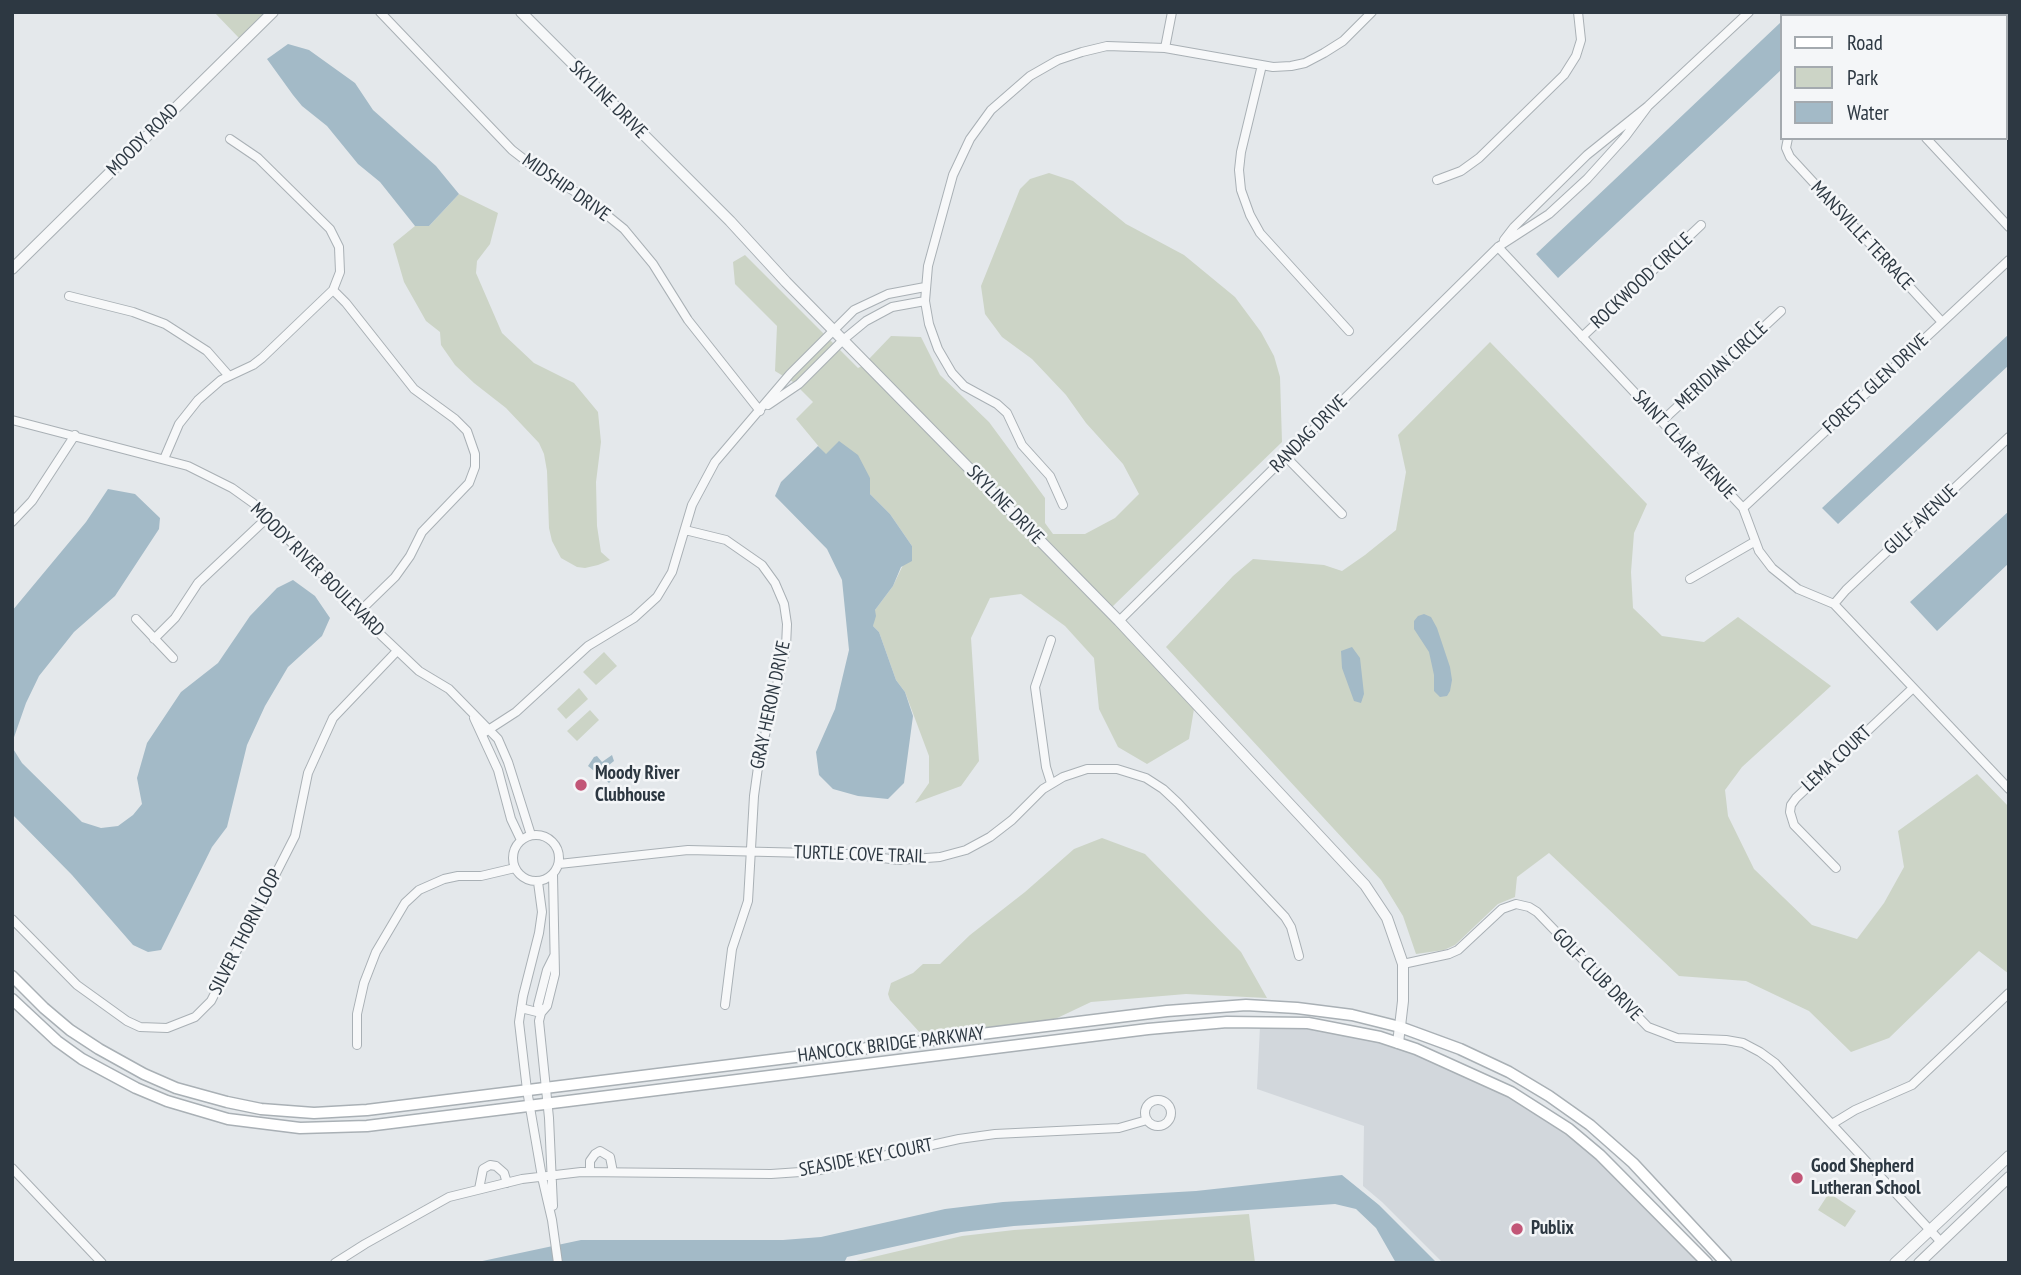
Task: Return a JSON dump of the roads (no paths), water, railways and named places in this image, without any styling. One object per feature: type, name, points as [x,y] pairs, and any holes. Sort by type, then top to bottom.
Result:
[{"type":"main road","name":"HANCOCK BRIDGE PARKWAY","points":[[12,976],[44,1008],[99,1049],[176,1088],[227,1102],[279,1111],[332,1113],[1153,1012],[1224,1006],[1309,1009],[1352,1015],[1400,1027],[1481,1058],[1549,1096],[1580,1118],[1633,1163],[1726,1263]]},
{"type":"main road","name":"HANCOCK BRIDGE PARKWAY","points":[[12,999],[57,1041],[108,1075],[167,1101],[228,1119],[266,1126],[333,1128],[548,1104],[1120,1032],[1227,1022],[1308,1023],[1346,1029],[1398,1043],[1491,1081],[1569,1129],[1620,1173],[1707,1263]]},
{"type":"street","name":"MOODY ROAD","points":[[12,269],[273,12]]},
{"type":"street","name":"MIDSHIP DRIVE","points":[[380,12],[512,150],[534,167],[587,199],[624,229],[653,264],[688,320],[760,411]]},
{"type":"street","name":"SKYLINE DRIVE","points":[[521,12],[730,221],[834,331],[1119,621],[1365,885],[1387,918],[1403,964],[1398,1043]]},
{"type":"street","points":[[1165,48],[1172,12]]},
{"type":"street","points":[[1063,505],[1050,476],[1022,444],[1007,412],[964,386],[947,365],[932,334],[925,301],[931,254],[958,163],[976,129],[999,102],[1030,76],[1058,60],[1082,52],[1107,46],[1165,48],[1262,65],[1291,66],[1305,63],[1343,41],[1372,12]]},
{"type":"street","points":[[1437,180],[1461,171],[1479,158],[1564,75],[1576,56],[1581,40],[1578,12]]},
{"type":"street","name":"RANDAG DRIVE","points":[[1119,621],[1498,247],[1514,227],[1587,155],[1648,106],[1749,12]]},
{"type":"street","points":[[1262,65],[1241,152],[1241,190],[1250,215],[1261,233],[1349,331]]},
{"type":"street","name":"RANDAG DRIVE","points":[[1498,247],[1549,214],[1587,179],[1625,137],[1648,106]]},
{"type":"street","points":[[164,459],[175,432],[191,408],[214,386],[258,361],[333,290],[338,279],[341,264],[339,247],[333,234],[266,164],[230,139]]},
{"type":"street","points":[[1928,140],[2009,227]]},
{"type":"street","name":"MANSVILLE TERRACE","points":[[1787,143],[1790,157],[1807,177],[1942,322]]},
{"type":"street","name":"ROCKWOOD CIRCLE","points":[[1582,337],[1701,225]]},
{"type":"street","name":"SAINT CLAIR AVENUE","points":[[1498,247],[1743,508],[1755,542],[1765,560],[1787,582],[1808,594],[1835,604],[2009,789]]},
{"type":"street","name":"FOREST GLEN DRIVE","points":[[1743,508],[2009,260]]},
{"type":"street","points":[[486,732],[516,712],[588,646],[647,608],[657,597],[672,572],[692,505],[715,462],[790,374],[855,310],[880,297],[925,287]]},
{"type":"street","points":[[333,290],[414,389],[467,430],[475,454],[475,467],[469,483],[422,532],[395,578],[359,612]]},
{"type":"street","points":[[69,296],[133,312],[165,324],[207,351],[229,376]]},
{"type":"street","points":[[880,297],[885,311]]},
{"type":"street","points":[[760,411],[799,384],[866,321],[892,307],[925,301]]},
{"type":"street","name":"MERIDIAN CIRCLE","points":[[1662,421],[1781,311]]},
{"type":"street","name":"MOODY RIVER BOULEVARD","points":[[12,418],[188,466],[232,488],[253,503],[397,651],[419,671],[449,689],[469,709],[486,732],[521,840]]},
{"type":"street","points":[[12,522],[32,501],[75,435]]},
{"type":"street","name":"GULF AVENUE","points":[[1835,604],[1846,590],[2009,437]]},
{"type":"street","points":[[1286,457],[1342,514]]},
{"type":"street","points":[[154,639],[175,618],[198,583],[267,517]]},
{"type":"street","name":"GRAY HERON DRIVE","points":[[685,530],[726,540],[762,565],[775,583],[787,624],[786,647],[759,760],[748,901],[732,949],[725,1005]]},
{"type":"street","points":[[1690,579],[1755,542]]},
{"type":"street","points":[[136,620],[173,659]]},
{"type":"street","points":[[1051,640],[1035,687],[1046,767],[1051,783]]},
{"type":"street","name":"SILVER THORN LOOP","points":[[12,919],[77,985],[127,1021],[140,1027],[167,1028],[195,1017],[211,1001],[295,836],[308,773],[333,718],[397,651]]},
{"type":"street","name":"LEMA COURT","points":[[1836,868],[1794,825],[1791,805],[1913,688]]},
{"type":"street","name":"MOODY RIVER BOULEVARD","points":[[486,732],[498,739],[531,835]]},
{"type":"street","name":"TURTLE COVE TRAIL","points":[[559,864],[688,850],[849,854],[899,860],[940,857],[973,846],[998,831],[1051,783],[1076,772],[1107,768],[1127,771],[1155,782],[1178,803],[1285,917],[1291,927],[1299,956]]},
{"type":"street","points":[[552,1220],[553,1175],[539,1021],[541,1013],[538,1005],[551,972],[555,953],[553,875],[559,864],[558,852],[551,840],[531,835],[521,840],[512,857],[514,868],[522,878],[538,882],[553,875]]},
{"type":"street","points":[[357,1045],[357,1014],[364,983],[376,952],[405,903],[428,885],[444,879],[481,876],[514,868]]},
{"type":"street","points":[[538,882],[542,912],[519,1022],[527,1090],[558,1263]]},
{"type":"street","name":"GOLF CLUB DRIVE","points":[[1403,964],[1458,950],[1503,909],[1516,905],[1529,907],[1537,912],[1648,1027],[1677,1038],[1726,1040],[1752,1047],[1775,1063],[1941,1242]]},
{"type":"street","points":[[530,967],[551,972]]},
{"type":"street","points":[[1832,1124],[1855,1110],[1912,1085],[2009,993]]},
{"type":"street","points":[[521,1008],[541,1013]]},
{"type":"street","name":"SEASIDE KEY COURT","points":[[335,1263],[449,1197],[507,1182],[590,1172],[771,1174],[815,1171],[959,1139],[995,1134],[1119,1128],[1147,1120]]},
{"type":"street","points":[[590,1172],[590,1161],[600,1151],[610,1157],[613,1172]]},
{"type":"street","points":[[1895,1263],[2009,1156]]},
{"type":"street","points":[[479,1189],[483,1169],[490,1165],[496,1166],[503,1173],[507,1182]]},
{"type":"street","points":[[12,1168],[102,1263]]},
{"type":"street","points":[[1919,1263],[2009,1177]]},
{"type":"water","points":[[1780,23],[1780,71],[1558,278],[1536,254]]},
{"type":"water","points":[[288,44],[309,50],[355,83],[373,110],[436,166],[459,194],[429,226],[415,226],[380,182],[358,164],[327,126],[293,95],[267,59]]},
{"type":"water","points":[[2009,334],[2009,365],[1838,524],[1822,508]]},
{"type":"water","points":[[839,441],[858,455],[870,478],[870,494],[890,514],[912,546],[912,561],[901,567],[893,586],[875,610],[873,626],[879,632],[896,680],[905,692],[913,716],[904,783],[888,799],[858,796],[833,789],[819,775],[816,752],[835,709],[849,650],[842,580],[827,549],[775,496],[781,482],[818,446],[826,454]]},
{"type":"water","points":[[108,489],[135,494],[160,518],[159,529],[115,596],[74,632],[39,676],[12,743],[12,611],[86,522]]},
{"type":"water","points":[[2009,511],[2009,563],[1937,631],[1910,602]]},
{"type":"water","points":[[293,580],[315,596],[330,618],[322,636],[288,667],[265,706],[247,745],[227,827],[212,847],[161,950],[148,952],[133,945],[72,875],[12,814],[12,747],[22,763],[82,822],[101,828],[118,826],[142,804],[137,778],[147,743],[181,692],[218,663],[250,616],[277,588]]},
{"type":"water","points":[[1424,614],[1431,617],[1437,628],[1450,667],[1452,680],[1447,696],[1440,697],[1434,691],[1429,652],[1414,629],[1414,621]]},
{"type":"water","points":[[1352,647],[1360,658],[1364,694],[1361,703],[1354,701],[1342,668],[1341,651]]},
{"type":"water","points":[[612,755],[614,761],[609,765],[609,769],[616,770],[618,774],[609,783],[588,766],[594,757],[597,756],[602,762]]},
{"type":"water","points":[[1342,1175],[1379,1205],[1437,1263],[1396,1263],[1376,1228],[1356,1209],[1335,1204],[961,1232],[847,1257],[844,1263],[473,1263],[581,1240],[783,1240],[821,1237],[945,1209],[1003,1202],[1196,1191]]},
{"type":"place","name":"Moody River Clubhouse","points":[[581,785]]},
{"type":"place","name":"Good Shepherd Lutheran School","points":[[1797,1178]]},
{"type":"place","name":"Publix","points":[[1517,1229]]}]
